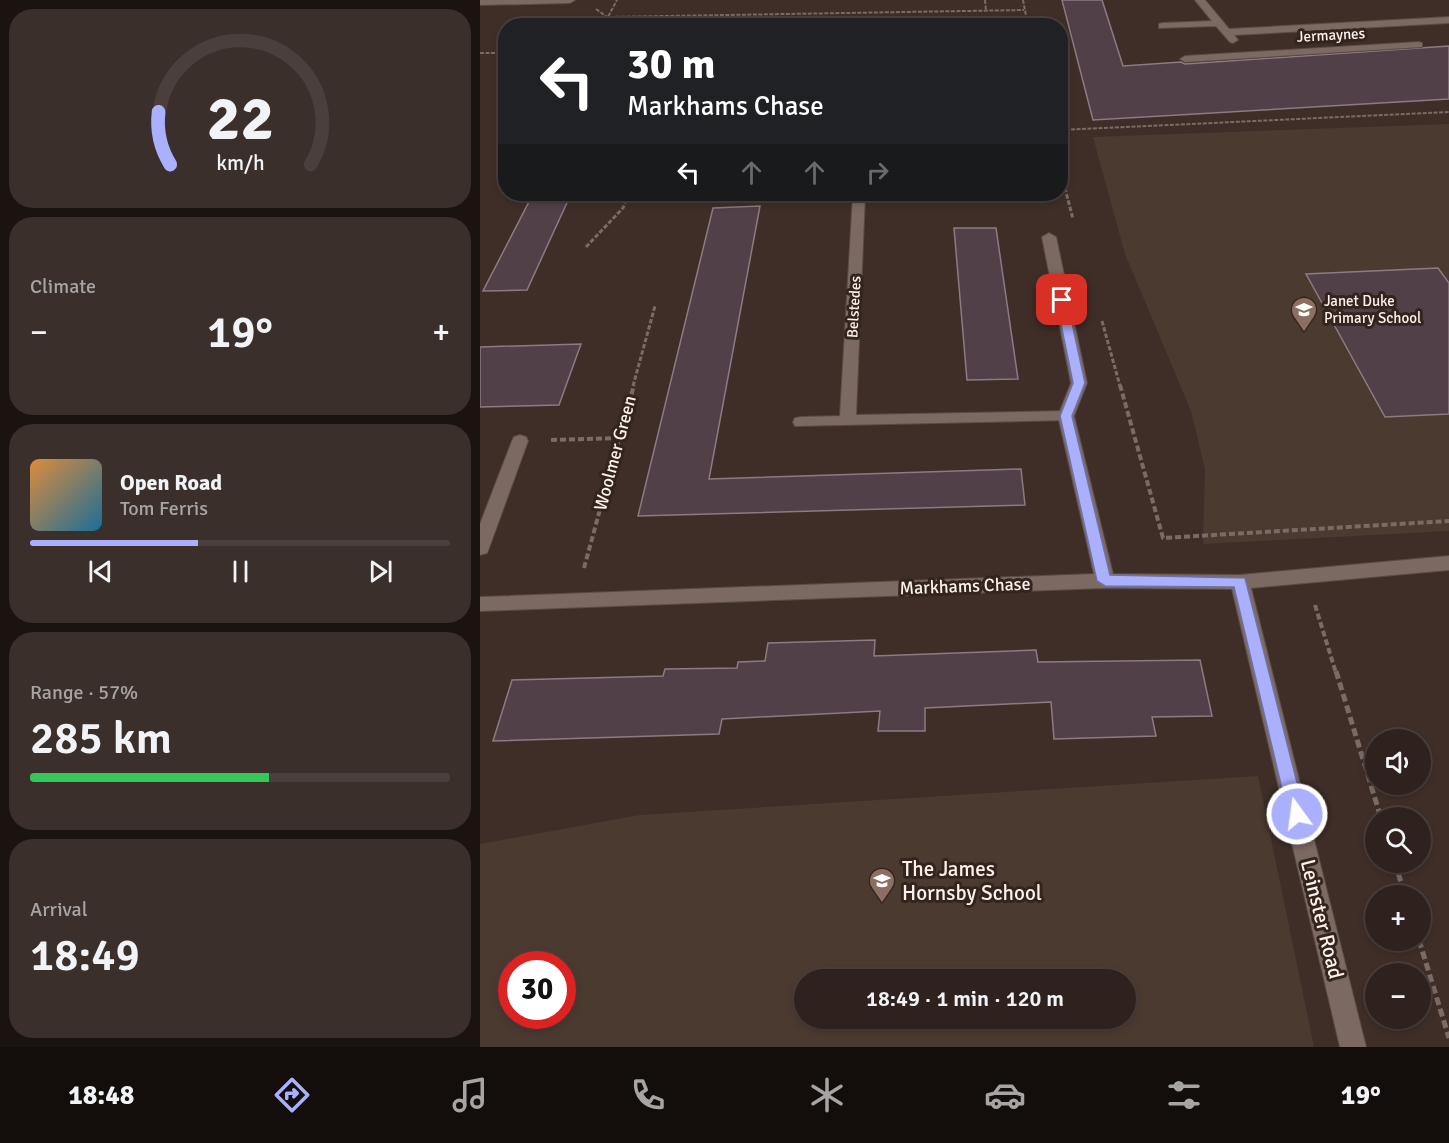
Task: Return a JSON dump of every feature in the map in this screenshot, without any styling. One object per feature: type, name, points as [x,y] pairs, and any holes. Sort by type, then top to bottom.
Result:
[{"type":"street","points":[[480,2],[570,0]]},
{"type":"street","points":[[1200,0],[1244,55]]},
{"type":"street","name":"Jermaynes","points":[[1227,32],[1449,20]]},
{"type":"street","points":[[1162,26],[1220,23]]},
{"type":"street","name":"Jermaynes","points":[[1185,59],[1419,45]]},
{"type":"street","name":"Belstedes","points":[[848,420],[859,201]]},
{"type":"street","points":[[1049,237],[1079,383],[1066,416],[1105,581]]},
{"type":"street","points":[[801,422],[1066,416]]},
{"type":"street","points":[[480,548],[520,441]]},
{"type":"street","name":"Markhams Chase","points":[[480,604],[1105,581],[1240,582],[1449,563]]},
{"type":"street","name":"Leinster Road","points":[[1240,582],[1353,1047]]},
{"type":"path","points":[[616,0],[607,17],[1024,10]]},
{"type":"path","points":[[985,0],[986,11]]},
{"type":"path","points":[[1023,0],[1026,18]]},
{"type":"path","points":[[480,53],[498,53]]},
{"type":"path","points":[[1068,130],[1449,112]]},
{"type":"path","points":[[1049,237],[1074,224],[1068,200]]},
{"type":"path","points":[[586,247],[623,208],[626,201]]},
{"type":"path","points":[[1072,215],[1076,227]]},
{"type":"path","name":"Woolmer Green","points":[[575,601],[655,306]]},
{"type":"path","points":[[1101,319],[1162,538],[1449,521]]},
{"type":"path","points":[[520,441],[619,438]]},
{"type":"path","points":[[1314,600],[1378,807]]},
{"type":"path","points":[[1422,951],[1449,1038]]},
{"type":"shaded area","name":"Janet Duke Primary School","points":[[1449,124],[1449,531],[1203,544],[1205,469],[1191,411],[1125,254],[1093,137]]},
{"type":"shaded area","name":"The James Hornsby School","points":[[1258,776],[1314,1047],[480,1047],[480,844],[640,815]]},
{"type":"building","points":[[1062,0],[1102,0],[1123,66],[1181,62],[1185,64],[1449,46],[1449,99],[1093,120]]},
{"type":"building","points":[[529,201],[568,201],[527,290],[483,291]]},
{"type":"building","points":[[760,206],[709,479],[1021,469],[1025,505],[638,516],[713,208]]},
{"type":"building","points":[[954,228],[996,228],[1018,379],[967,380]]},
{"type":"building","points":[[1438,268],[1449,283],[1449,414],[1385,417],[1306,274]]},
{"type":"building","points":[[581,344],[559,405],[480,407],[480,347]]},
{"type":"building","points":[[875,640],[874,656],[1036,650],[1038,662],[1200,660],[1212,716],[1152,717],[1156,736],[1054,739],[1051,702],[925,708],[925,731],[878,731],[880,711],[722,719],[719,734],[493,741],[512,680],[663,676],[665,669],[737,668],[738,662],[765,661],[768,643]]},
{"type":"place","name":"Janet Duke Primary School","points":[[1304,333]]},
{"type":"place","name":"The James Hornsby School","points":[[882,904]]},
{"type":"route","points":[[1062,300],[1079,383],[1066,416],[1105,581],[1240,582],[1297,814]]}]
